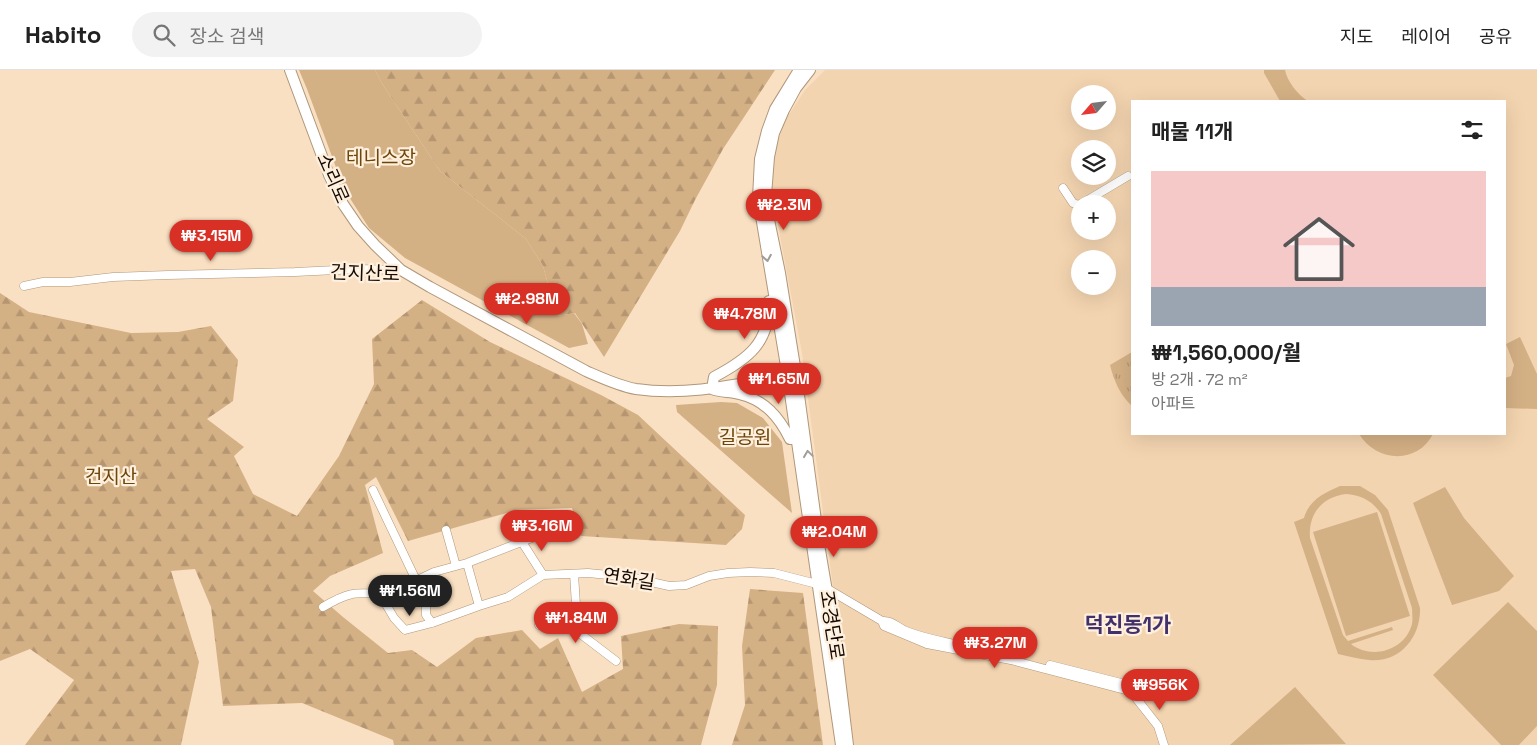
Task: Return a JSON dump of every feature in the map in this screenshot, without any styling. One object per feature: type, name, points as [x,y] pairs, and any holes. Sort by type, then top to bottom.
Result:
[{"type":"street","name":"소리로","points":[[290,70],[329,175],[343,204],[358,226],[402,270]]},
{"type":"street","name":"조경단로","points":[[810,70],[796,75],[775,109],[760,159],[757,183],[770,275],[792,374],[796,438],[821,586],[835,638],[848,745]]},
{"type":"street","points":[[796,75],[803,84],[818,70]]},
{"type":"street","name":"조경단로","points":[[796,75],[774,133],[769,157],[766,195],[768,215],[780,273],[841,745]]},
{"type":"street","points":[[1095,195],[1128,176]]},
{"type":"street","points":[[1063,188],[1071,201]]},
{"type":"street","name":"건지산로","points":[[24,286],[44,282],[70,282],[113,277],[357,269],[402,270],[552,353],[606,380],[635,388],[650,390],[712,389],[792,374]]},
{"type":"street","points":[[770,275],[769,316],[761,339],[754,350],[746,357],[714,377],[712,389],[722,393],[738,393],[753,398],[774,412],[782,422],[790,439],[796,438]]},
{"type":"street","points":[[373,490],[426,601],[426,616],[432,623]]},
{"type":"street","points":[[446,530],[456,566]]},
{"type":"street","points":[[324,607],[343,596],[358,592],[380,594],[434,572],[467,563],[547,532]]},
{"type":"street","points":[[522,542],[544,575]]},
{"type":"street","points":[[467,563],[479,606]]},
{"type":"street","name":"연화길","points":[[380,594],[394,618],[405,630],[432,623],[508,597],[544,575],[588,573],[629,577],[669,586],[686,585],[709,576],[728,573],[774,573],[821,586],[882,621],[887,620],[905,630],[931,639],[1125,684],[1158,726],[1164,745]]},
{"type":"street","points":[[574,574],[578,632],[616,661]]},
{"type":"street","points":[[539,624],[576,605]]},
{"type":"shaded area","points":[[825,70],[1537,70],[1537,745],[854,745],[802,353],[774,204],[772,174],[774,151],[786,119],[805,90]]},
{"type":"green space","name":"테니스장","points":[[299,70],[375,70],[440,171],[526,239],[543,266],[557,316],[574,313],[582,324],[588,344],[569,348],[405,258],[369,228],[344,189]]},
{"type":"green space","points":[[375,70],[775,70],[723,149],[680,231],[604,357],[575,313],[557,316],[543,266],[526,239],[440,171]]},
{"type":"green space","points":[[1264,70],[1285,70],[1288,79],[1300,95],[1307,100],[1279,100]]},
{"type":"green space","name":"건지산","points":[[0,293],[29,312],[131,333],[178,332],[211,326],[238,360],[233,401],[207,419],[244,447],[234,456],[253,494],[297,516],[339,456],[374,384],[372,339],[422,300],[490,342],[601,395],[638,415],[745,515],[742,529],[726,545],[581,536],[572,508],[517,510],[408,541],[376,477],[365,485],[383,553],[330,576],[313,591],[388,653],[412,650],[437,667],[476,638],[522,630],[540,649],[558,638],[582,692],[623,669],[621,636],[679,624],[718,626],[717,685],[701,745],[394,745],[393,740],[302,703],[223,706],[211,607],[195,569],[171,571],[199,662],[181,745],[25,745],[74,680],[30,649],[0,661]]},
{"type":"green space","points":[[1520,337],[1537,374],[1537,409],[1506,408],[1506,378],[1511,376],[1514,365],[1506,344]]},
{"type":"green space","points":[[1131,353],[1131,405],[1118,387],[1110,365]]},
{"type":"green space","name":"길공원","points":[[721,402],[737,403],[763,418],[782,442],[792,513],[677,412],[676,405]]},
{"type":"green space","points":[[1360,435],[1432,435],[1426,444],[1417,451],[1407,455],[1396,456],[1386,454],[1375,450]]},
{"type":"green space","points":[[1340,486],[1360,486],[1375,495],[1388,510],[1420,608],[1417,629],[1406,646],[1399,653],[1380,660],[1369,660],[1338,654],[1294,522],[1304,518],[1309,506],[1323,494]],"holes":[[[1351,495],[1362,497],[1370,502],[1381,514],[1412,608],[1412,624],[1402,641],[1386,650],[1377,652],[1359,649],[1351,644],[1393,630],[1392,627],[1348,641],[1343,635],[1310,538],[1311,521],[1318,508],[1337,496]]]},
{"type":"green space","points":[[1445,487],[1464,518],[1514,576],[1499,591],[1452,605],[1413,503]]},
{"type":"green space","points":[[1377,512],[1410,616],[1346,636],[1313,532]]},
{"type":"green space","points":[[750,589],[803,593],[823,745],[732,745],[745,705],[742,646]]},
{"type":"green space","points":[[1508,602],[1537,631],[1537,726],[1519,745],[1501,745],[1433,675]]},
{"type":"green space","points":[[1295,687],[1346,744],[1230,745]]},
{"type":"district","name":"덕진동1가","points":[[1128,624]]}]
